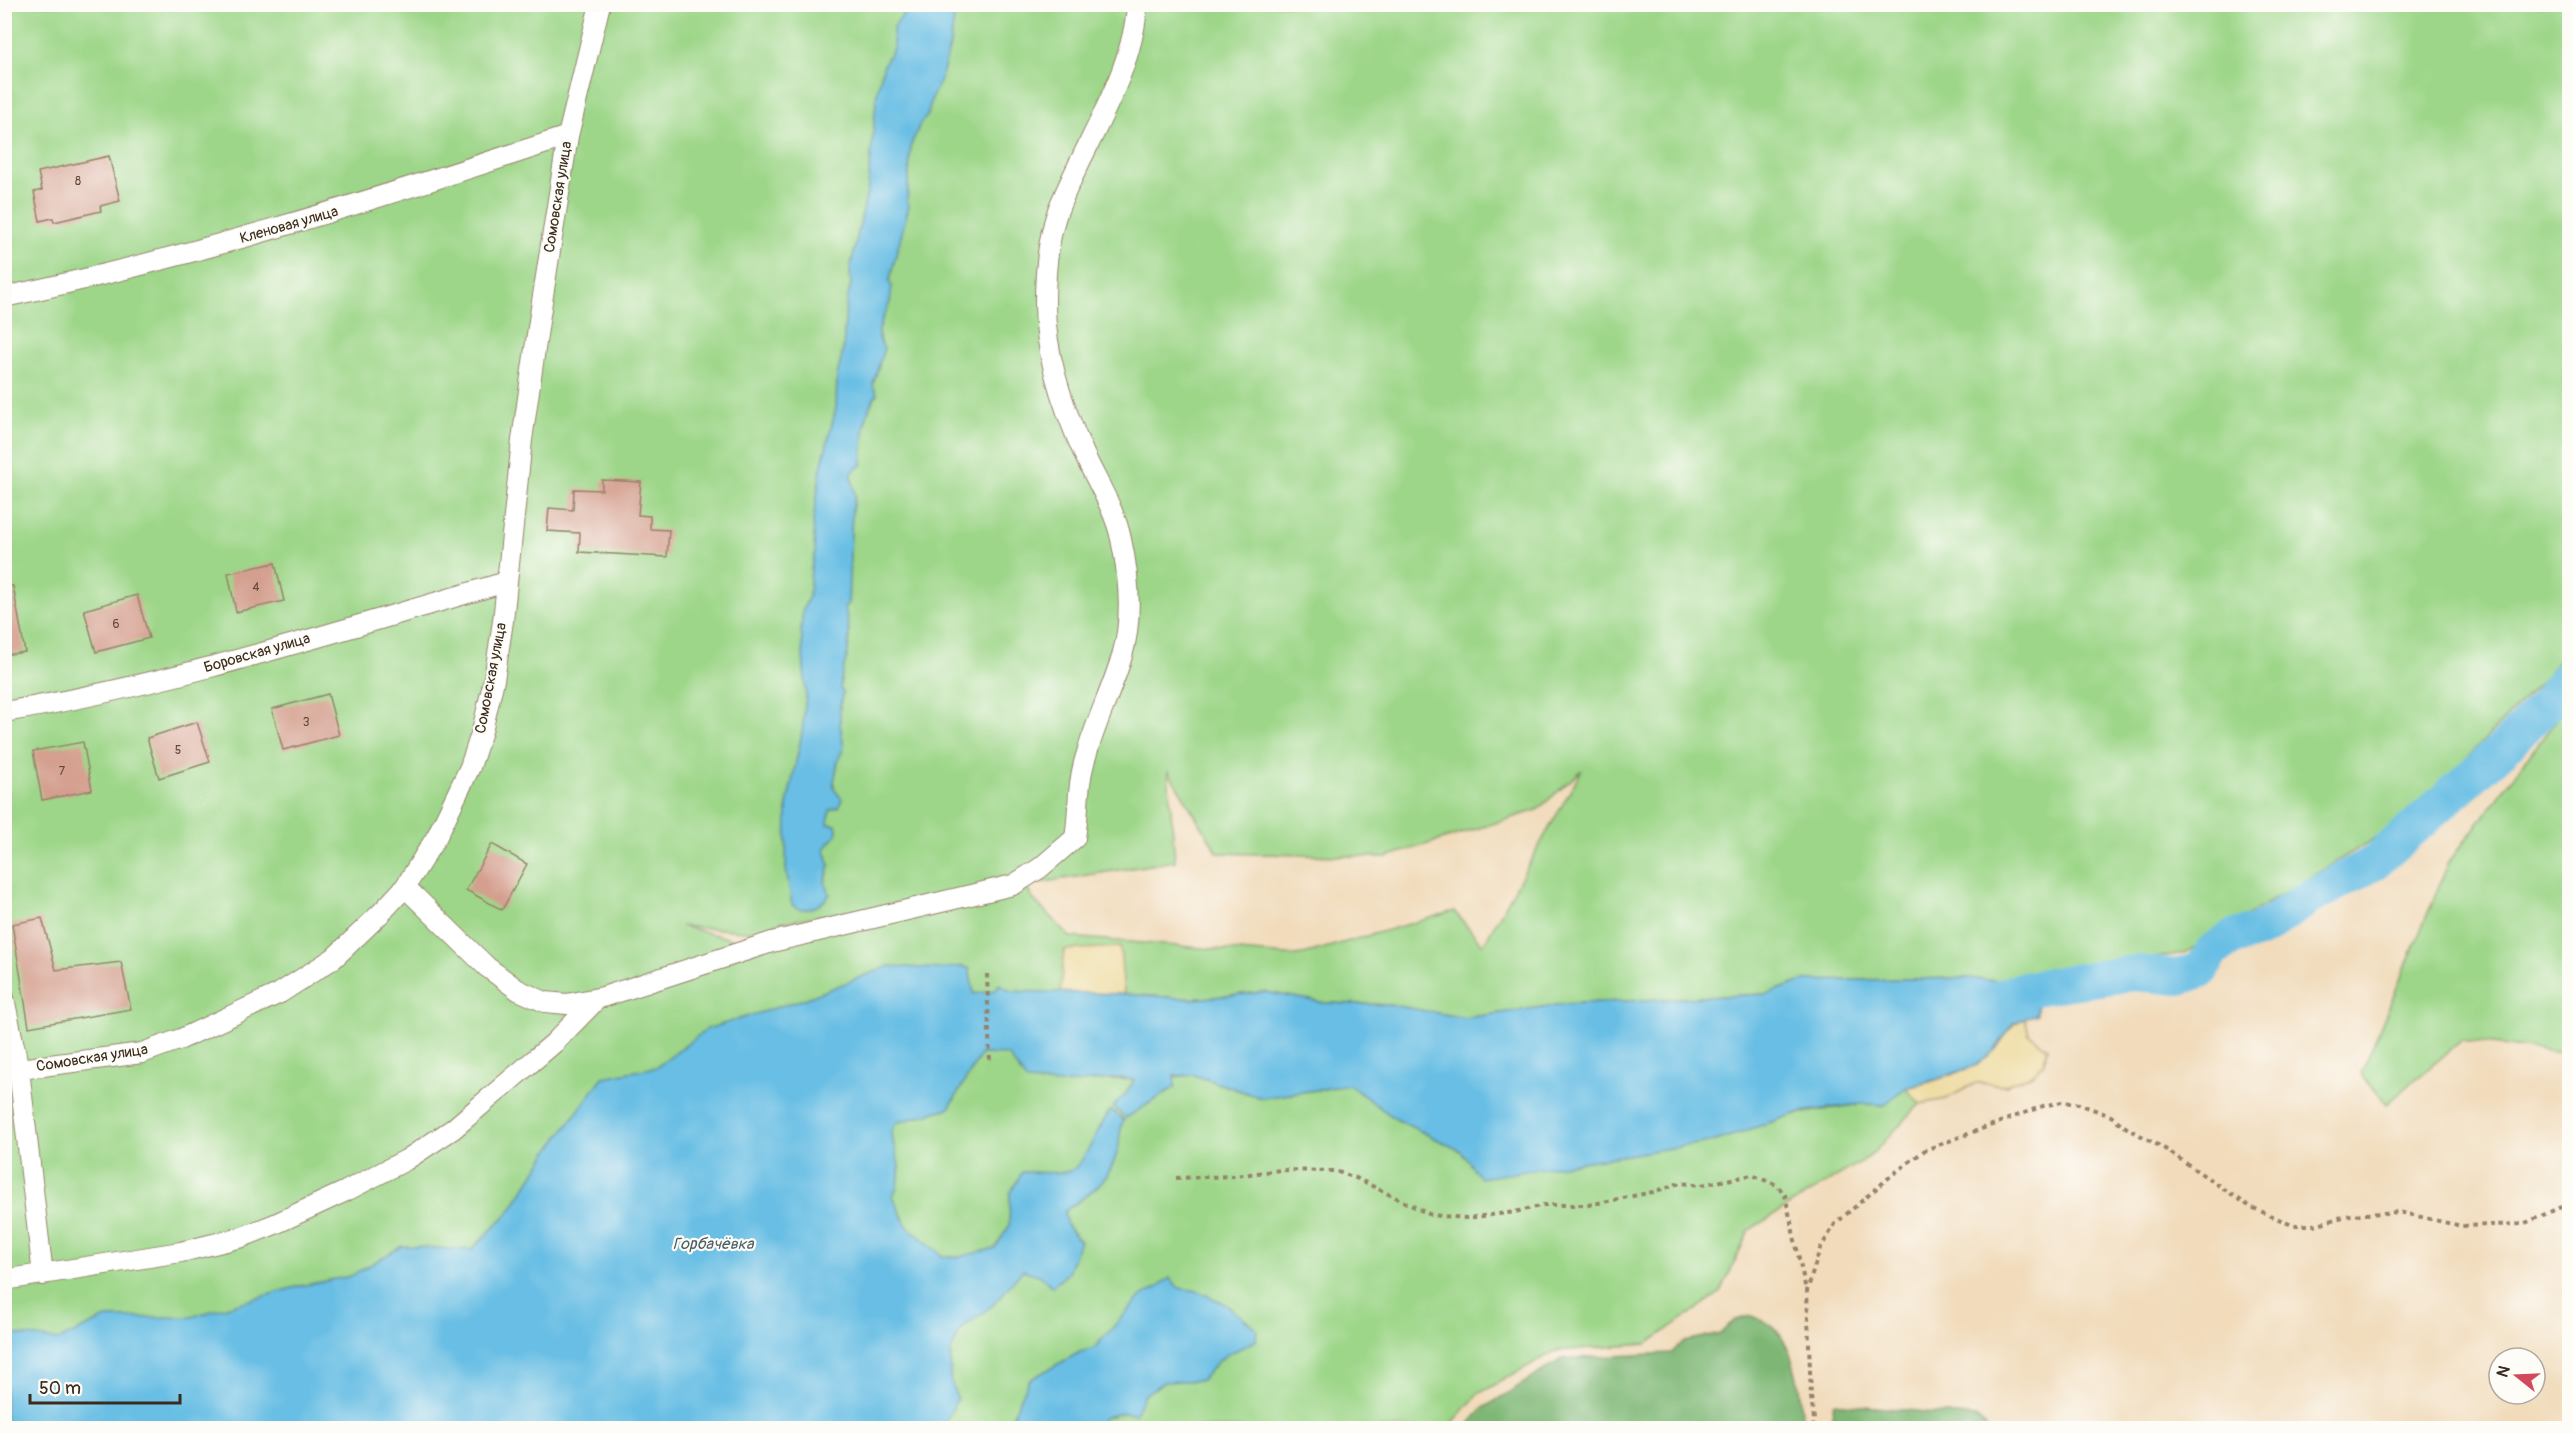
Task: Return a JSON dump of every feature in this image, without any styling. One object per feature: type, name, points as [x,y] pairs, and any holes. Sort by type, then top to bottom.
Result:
[{"type":"street","name":"Сомовская улица","points":[[12,1070],[142,1053],[181,1039],[280,993],[334,958],[374,920],[405,887],[437,836],[470,767],[494,680],[503,621],[531,375],[568,136],[600,4]]},
{"type":"street","points":[[405,887],[487,967],[518,990],[545,1002],[567,1004],[597,999],[772,942],[1012,885],[1046,863],[1075,838],[1083,766],[1123,654],[1128,625],[1128,582],[1121,536],[1112,511],[1085,455],[1064,403],[1058,381],[1048,335],[1045,306],[1047,272],[1057,213],[1131,46],[1137,4]]},
{"type":"street","name":"Кленовая улица","points":[[4,297],[210,248],[324,215],[568,136]]},
{"type":"street","name":"Боровская улица","points":[[4,712],[67,701],[209,667],[506,582]]},
{"type":"street","points":[[4,998],[12,1070],[43,1275]]},
{"type":"street","points":[[4,1280],[181,1252],[242,1236],[275,1224],[346,1191],[406,1160],[453,1129],[554,1043],[597,999]]},
{"type":"path","points":[[987,974],[990,1062]]},
{"type":"path","points":[[1807,1291],[1820,1249],[1835,1224],[1925,1150],[2032,1110],[2062,1102],[2093,1108],[2110,1116],[2165,1149],[2249,1206],[2292,1225],[2314,1225],[2366,1212],[2399,1212],[2460,1226],[2523,1224],[2570,1203]]},
{"type":"path","points":[[1176,1178],[1235,1176],[1280,1170],[1335,1171],[1356,1178],[1431,1215],[1467,1218],[1515,1212],[1545,1205],[1588,1205],[1680,1184],[1701,1185],[1752,1175],[1777,1185],[1785,1195],[1807,1291],[1813,1428]]},
{"type":"green space","points":[[5,5],[2569,5],[2569,643],[2547,676],[2407,819],[2185,953],[1999,981],[1967,978],[1803,981],[1766,994],[1564,1004],[1465,1018],[1392,1005],[1326,1003],[1265,992],[1193,999],[1124,994],[1120,948],[1091,983],[1109,1079],[1174,1081],[1173,1077],[1194,1075],[1262,1098],[1349,1085],[1396,1119],[1461,1151],[1791,1115],[1861,1104],[1885,1105],[1906,1088],[1920,1104],[1869,1157],[1749,1230],[1721,1292],[1647,1344],[1555,1351],[1478,1394],[1448,1428],[5,1428]],"holes":[[[1582,770],[1483,945],[1454,911],[1297,956],[1070,937],[1033,899],[1025,885],[1175,861],[1168,771],[1218,853],[1386,857],[1537,810]],[[847,912],[845,917],[780,928],[736,940],[681,926],[757,932],[781,922]]]},
{"type":"green space","points":[[2569,703],[2569,1054],[2462,1040],[2387,1104],[2361,1074],[2449,862]]},
{"type":"green space","points":[[1751,1316],[1772,1326],[1787,1346],[1799,1389],[1802,1428],[1465,1428],[1482,1409],[1562,1359],[1671,1353],[1685,1341],[1721,1333],[1734,1320]]},
{"type":"green space","points":[[1834,1403],[1976,1417],[1987,1428],[1830,1428]]},
{"type":"sand","points":[[1120,947],[1124,994],[1060,994],[1064,950]]},
{"type":"sand","points":[[2025,1019],[2029,1034],[2048,1048],[2043,1064],[2034,1074],[2006,1085],[1976,1083],[1946,1099],[1920,1104],[1906,1088],[1940,1079],[1975,1064],[1993,1052],[2010,1029]]},
{"type":"water","points":[[956,4],[956,6],[949,49],[940,82],[932,97],[928,115],[920,124],[911,145],[907,202],[909,206],[889,282],[892,286],[890,302],[879,330],[880,342],[884,348],[873,385],[877,394],[866,418],[862,465],[856,468],[851,475],[855,495],[852,510],[848,604],[844,607],[849,641],[840,689],[843,692],[840,724],[844,747],[838,761],[834,782],[834,789],[842,799],[839,807],[830,810],[828,824],[836,825],[837,829],[837,833],[825,850],[830,866],[825,882],[830,894],[813,908],[802,909],[792,905],[786,869],[787,805],[802,733],[806,694],[801,629],[803,609],[809,596],[811,568],[815,553],[813,521],[821,468],[836,408],[837,376],[843,351],[846,305],[851,284],[850,270],[868,187],[877,92],[884,64],[893,49],[893,28],[903,15],[906,5]]},
{"type":"water","name":"Горбачёвка","points":[[889,966],[940,969],[962,966],[969,968],[974,994],[996,990],[999,984],[1011,991],[1124,994],[1193,999],[1265,992],[1326,1003],[1392,1005],[1465,1018],[1564,1004],[1766,994],[1803,981],[1967,978],[1999,981],[2038,976],[2037,1014],[2013,1023],[1995,1050],[1977,1065],[1906,1088],[1885,1105],[1861,1104],[1801,1112],[1716,1141],[1480,1178],[1461,1151],[1396,1119],[1349,1085],[1262,1098],[1194,1075],[1174,1076],[1175,1087],[1126,1118],[1113,1107],[1127,1092],[1134,1080],[1121,1078],[1062,1084],[1027,1082],[1008,1055],[981,1054],[949,1108],[896,1123],[891,1133],[899,1172],[893,1196],[906,1225],[944,1257],[959,1257],[995,1248],[1009,1226],[1010,1194],[1022,1172],[1051,1173],[1075,1168],[1086,1154],[1111,1110],[1124,1120],[1117,1153],[1103,1181],[1064,1212],[1067,1226],[1080,1241],[1068,1273],[1052,1287],[1041,1276],[1023,1270],[993,1305],[961,1329],[951,1351],[950,1378],[957,1399],[943,1428],[5,1428],[5,1333],[59,1340],[106,1318],[191,1317],[299,1286],[351,1276],[402,1246],[471,1250],[510,1211],[547,1153],[603,1077],[657,1067],[707,1029],[807,998]]},
{"type":"water","points":[[1170,1278],[1179,1288],[1198,1291],[1225,1304],[1257,1329],[1256,1341],[1228,1354],[1217,1362],[1202,1380],[1164,1382],[1144,1395],[1135,1414],[1122,1413],[1103,1418],[1098,1428],[1007,1428],[1029,1380],[1080,1352],[1094,1348],[1142,1295],[1157,1288]]},
{"type":"building","points":[[109,156],[120,201],[100,206],[101,211],[54,222],[53,218],[40,221],[34,192],[42,190],[38,172]]},
{"type":"building","points":[[602,480],[641,482],[638,515],[650,516],[650,529],[669,530],[667,557],[579,552],[580,533],[547,531],[549,508],[573,510],[574,489],[602,490]]},
{"type":"building","points":[[275,563],[284,601],[236,612],[228,573]]},
{"type":"building","points":[[4,586],[13,586],[25,652],[4,655]]},
{"type":"building","points":[[137,595],[149,638],[96,652],[84,610]]},
{"type":"building","points":[[328,694],[339,735],[283,750],[272,709]]},
{"type":"building","points":[[197,722],[210,762],[159,778],[147,738]]},
{"type":"building","points":[[83,742],[92,790],[42,800],[33,751]]},
{"type":"building","points":[[492,844],[527,864],[502,910],[466,890]]},
{"type":"building","points":[[42,918],[56,970],[121,962],[131,1009],[29,1027],[12,924]]},
{"type":"waterway","points":[[1992,1000],[2022,990],[2077,981],[2135,973],[2179,977],[2201,970],[2213,951],[2232,938],[2263,929],[2307,899],[2374,863],[2505,747],[2545,706],[2570,674]]}]
